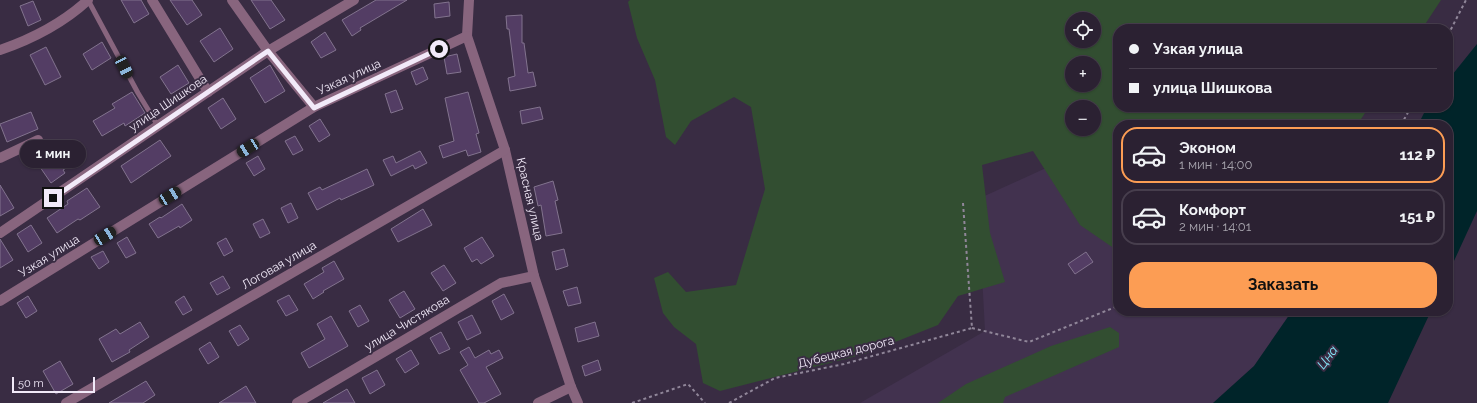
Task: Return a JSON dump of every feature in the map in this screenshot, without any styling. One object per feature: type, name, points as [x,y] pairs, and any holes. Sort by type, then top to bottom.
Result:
[{"type":"street","points":[[0,50],[27,40],[76,11],[88,0]]},
{"type":"street","points":[[152,0],[208,92]]},
{"type":"street","points":[[232,0],[268,51],[314,108]]},
{"type":"street","name":"улица Шишкова","points":[[0,233],[268,51],[354,0]]},
{"type":"street","name":"Красная улица","points":[[469,0],[467,36],[505,150],[534,276],[571,387],[578,403]]},
{"type":"street","name":"Узкая улица","points":[[0,301],[314,108],[467,36]]},
{"type":"street","points":[[0,158],[38,140]]},
{"type":"street","name":"Логовая улица","points":[[66,403],[505,150]]},
{"type":"street","name":"улица Чистякова","points":[[297,403],[500,283],[534,276]]},
{"type":"street","points":[[538,403],[571,387]]},
{"type":"lane","points":[[88,0],[138,94],[158,126]]},
{"type":"path","points":[[1453,25],[1466,0]]},
{"type":"path","points":[[963,203],[972,328]]},
{"type":"path","name":"Дубецкая дорога","points":[[729,403],[775,378],[844,364],[972,328],[1028,342],[1113,308]]},
{"type":"path","points":[[632,403],[688,384],[705,403]]},
{"type":"shaded area","points":[[1113,137],[1113,316],[1289,316],[1254,366],[1213,403],[860,403],[985,331],[978,199]]},
{"type":"green space","points":[[630,0],[1441,0],[1425,24],[1113,24],[1113,112],[1366,112],[1360,120],[1113,120],[1113,248],[1080,225],[1033,151],[982,165],[990,233],[1005,282],[958,296],[938,325],[865,354],[720,391],[703,383],[696,344],[674,327],[663,313],[654,278],[668,272],[686,292],[736,285],[765,189],[751,107],[734,97],[691,121],[675,145],[666,137],[655,80],[637,38],[628,2]]},
{"type":"green space","points":[[1110,327],[1119,333],[1119,347],[1005,397],[1003,403],[938,403],[966,384],[1051,346]]},
{"type":"water","points":[[1477,44],[1477,211],[1453,263],[1453,120],[1420,120],[1424,112],[1453,112],[1453,74]]},
{"type":"water","name":"Цна","points":[[1289,316],[1429,316],[1388,403],[1213,403],[1254,366]]},
{"type":"building","points":[[121,0],[141,0],[149,14],[134,23]]},
{"type":"building","points":[[170,0],[192,0],[202,15],[187,25]]},
{"type":"building","points":[[251,0],[271,0],[285,20],[270,29]]},
{"type":"building","points":[[376,0],[407,0],[360,28],[361,30],[352,36],[342,20]]},
{"type":"building","points":[[33,1],[41,20],[28,26],[20,6]]},
{"type":"building","points":[[449,2],[450,16],[435,18],[434,4]]},
{"type":"building","points":[[522,15],[522,43],[524,43],[528,73],[533,72],[536,86],[510,91],[508,78],[515,76],[506,16]]},
{"type":"building","points":[[220,28],[233,49],[214,62],[200,41]]},
{"type":"building","points":[[325,32],[336,50],[321,58],[311,42]]},
{"type":"building","points":[[102,42],[111,58],[92,70],[83,54]]},
{"type":"building","points":[[46,47],[61,77],[45,85],[30,55]]},
{"type":"building","points":[[457,54],[461,72],[447,74],[444,57]]},
{"type":"building","points":[[178,65],[189,83],[171,94],[160,77]]},
{"type":"building","points":[[270,65],[285,91],[265,103],[250,78]]},
{"type":"building","points":[[423,67],[428,79],[416,85],[411,72]]},
{"type":"building","points":[[396,90],[403,109],[391,113],[385,94]]},
{"type":"building","points":[[132,92],[145,113],[125,126],[124,123],[102,136],[93,121],[115,108],[112,104]]},
{"type":"building","points":[[468,92],[479,133],[476,134],[481,152],[468,156],[466,150],[443,158],[439,146],[454,141],[445,98]]},
{"type":"building","points":[[223,98],[236,119],[221,129],[208,108]]},
{"type":"building","points":[[540,107],[543,119],[522,124],[520,111]]},
{"type":"building","points":[[31,112],[38,129],[7,142],[0,124]]},
{"type":"building","points":[[320,119],[330,135],[319,142],[309,126]]},
{"type":"building","points":[[295,136],[303,150],[293,155],[285,141]]},
{"type":"building","points":[[160,140],[171,156],[131,183],[121,166]]},
{"type":"building","points":[[45,144],[55,159],[78,145],[85,156],[63,170],[65,173],[51,183],[31,154]]},
{"type":"building","points":[[420,151],[427,163],[415,169],[413,165],[391,176],[383,160],[393,156],[396,163]]},
{"type":"building","points":[[258,156],[265,169],[254,176],[246,163]]},
{"type":"building","points":[[367,169],[374,185],[341,200],[340,198],[317,210],[308,193],[320,187],[322,190]]},
{"type":"building","points":[[553,181],[558,200],[555,201],[562,233],[546,236],[541,205],[538,206],[534,187]]},
{"type":"building","points":[[0,185],[14,208],[0,216]]},
{"type":"building","points":[[87,188],[100,207],[57,233],[47,218],[68,204],[67,201]]},
{"type":"building","points":[[291,203],[298,218],[288,223],[281,208]]},
{"type":"building","points":[[182,204],[192,220],[180,228],[179,226],[158,238],[149,224]]},
{"type":"building","points":[[423,209],[432,225],[398,242],[391,229]]},
{"type":"building","points":[[263,219],[270,233],[260,238],[253,224]]},
{"type":"building","points":[[31,225],[42,243],[28,252],[17,234]]},
{"type":"building","points":[[127,237],[136,253],[126,258],[117,243]]},
{"type":"building","points":[[482,237],[494,256],[481,264],[477,259],[472,262],[464,248]]},
{"type":"building","points":[[226,238],[233,251],[224,256],[217,243]]},
{"type":"building","points":[[0,239],[13,260],[0,268]]},
{"type":"building","points":[[564,249],[568,266],[556,270],[552,252]]},
{"type":"building","points":[[103,251],[109,262],[99,269],[91,257]]},
{"type":"building","points":[[1086,252],[1093,262],[1075,274],[1068,264]]},
{"type":"building","points":[[334,261],[344,279],[323,291],[324,292],[313,299],[304,284],[324,272],[322,268]]},
{"type":"building","points":[[444,265],[456,283],[443,291],[431,273]]},
{"type":"building","points":[[223,276],[230,288],[217,295],[210,283]]},
{"type":"building","points":[[577,287],[581,303],[568,306],[563,291]]},
{"type":"building","points":[[404,291],[415,309],[400,318],[389,300]]},
{"type":"building","points":[[504,294],[514,313],[501,320],[492,301]]},
{"type":"building","points":[[289,295],[298,310],[286,316],[277,301]]},
{"type":"building","points":[[28,296],[37,311],[26,318],[17,303]]},
{"type":"building","points":[[184,296],[192,310],[183,315],[175,302]]},
{"type":"building","points":[[360,305],[369,321],[358,327],[349,311]]},
{"type":"building","points":[[472,315],[481,333],[467,340],[458,322]]},
{"type":"building","points":[[331,316],[348,346],[309,368],[301,353],[325,339],[317,324]]},
{"type":"building","points":[[140,322],[149,337],[129,350],[130,352],[112,362],[99,339],[116,329],[120,334]]},
{"type":"building","points":[[595,322],[599,336],[578,342],[575,328]]},
{"type":"building","points":[[240,325],[249,339],[238,346],[229,331]]},
{"type":"building","points":[[441,332],[450,349],[439,354],[430,338]]},
{"type":"building","points":[[210,342],[219,357],[208,364],[199,349]]},
{"type":"building","points":[[469,347],[475,358],[489,350],[491,354],[499,350],[503,358],[486,367],[501,394],[484,403],[479,403],[460,370],[468,365],[460,352]]},
{"type":"building","points":[[411,350],[419,364],[405,373],[396,359]]},
{"type":"building","points":[[598,360],[601,370],[585,376],[582,366]]},
{"type":"building","points":[[60,361],[73,384],[56,394],[43,371]]},
{"type":"building","points":[[377,370],[385,385],[370,394],[362,378]]},
{"type":"building","points":[[146,381],[155,395],[143,403],[109,403]]},
{"type":"building","points":[[246,386],[256,403],[219,403]]},
{"type":"building","points":[[347,389],[355,403],[323,403]]},
{"type":"route","points":[[53,198],[268,51],[314,108],[439,49]]}]
